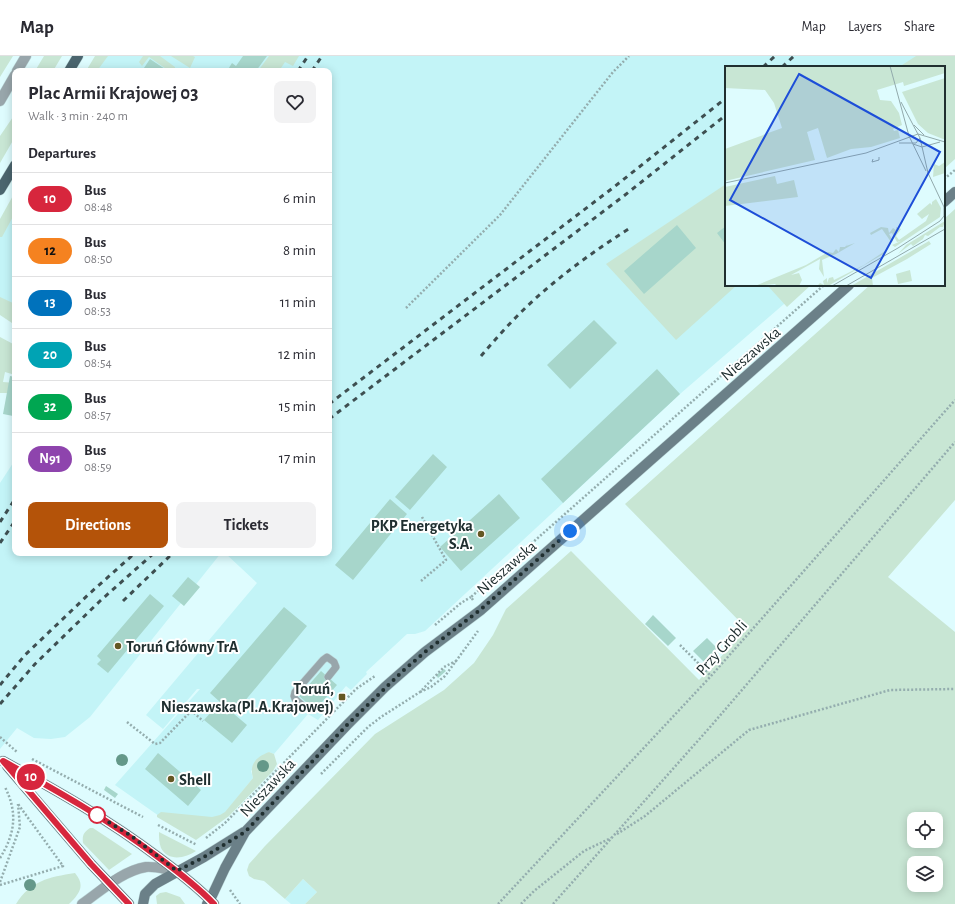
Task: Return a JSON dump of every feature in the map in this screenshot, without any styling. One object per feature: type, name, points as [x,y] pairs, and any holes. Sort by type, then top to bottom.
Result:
[{"type":"main road","points":[[71,68],[78,56]]},
{"type":"main road","points":[[0,190],[12,169]]},
{"type":"main road","points":[[945,201],[955,192]]},
{"type":"main road","name":"Nieszawska","points":[[210,903],[225,868],[245,832],[348,724],[404,670],[480,610],[848,286]]},
{"type":"main road","points":[[1,760],[42,782],[130,835],[177,871],[210,903]]},
{"type":"main road","points":[[1,760],[109,884],[129,904]]},
{"type":"main road","name":"Nieszawska","points":[[142,904],[145,894],[155,884],[245,832]]},
{"type":"street","points":[[20,68],[26,56]]},
{"type":"street","points":[[0,101],[12,80]]},
{"type":"street","points":[[82,904],[109,884],[128,873],[148,867],[177,871]]},
{"type":"lane","points":[[303,706],[295,699],[295,692],[327,657],[334,662],[336,667],[328,677]]},
{"type":"path","points":[[406,308],[500,215],[613,72],[628,56]]},
{"type":"path","points":[[945,178],[955,170]]},
{"type":"path","points":[[434,626],[461,603],[471,597],[823,286]]},
{"type":"path","name":"Przy Grobli","points":[[498,904],[711,676],[955,400]]},
{"type":"path","points":[[553,904],[711,726],[955,442]]},
{"type":"path","points":[[421,581],[446,560],[422,518]]},
{"type":"path","points":[[471,597],[476,604]]},
{"type":"path","points":[[318,778],[368,727],[381,717],[420,692],[432,687],[441,680],[482,627]]},
{"type":"path","points":[[680,645],[711,676]]},
{"type":"path","points":[[420,692],[444,667],[457,660]]},
{"type":"path","points":[[203,840],[225,823],[356,689],[380,672]]},
{"type":"path","points":[[521,904],[584,851],[614,836],[645,816],[749,730],[890,690],[955,689]]},
{"type":"path","points":[[128,722],[155,744],[160,743],[190,712],[193,712],[203,721]]},
{"type":"path","points":[[0,737],[17,752],[24,755]]},
{"type":"path","points":[[30,758],[143,817]]},
{"type":"path","points":[[0,858],[6,848],[14,828],[13,805],[4,785]]},
{"type":"path","points":[[18,804],[23,800]]},
{"type":"path","points":[[0,882],[20,827],[18,804]]},
{"type":"path","points":[[0,885],[63,866],[18,804]]},
{"type":"path","points":[[158,825],[197,844],[200,849]]},
{"type":"path","points":[[9,841],[14,843]]},
{"type":"path","points":[[231,891],[240,904]]},
{"type":"shaded area","points":[[101,56],[955,56],[945,66],[725,66],[725,286],[805,286],[680,394],[425,631],[415,634],[407,634],[366,672],[367,674],[351,690],[346,686],[318,720],[308,714],[274,754],[269,752],[251,771],[253,778],[221,818],[159,816],[115,785],[200,689],[197,689],[163,729],[146,715],[257,583],[228,556],[332,556],[332,68],[92,68]]},
{"type":"shaded area","points":[[12,202],[12,308],[0,302],[0,224]]},
{"type":"shaded area","points":[[12,465],[12,556],[219,556],[90,717],[65,737],[51,739],[34,738],[17,728],[0,749],[0,483]]},
{"type":"shaded area","points":[[303,879],[317,892],[305,904],[291,904],[285,899]]},
{"type":"green space","points":[[0,56],[13,56],[0,77]]},
{"type":"green space","points":[[44,56],[62,56],[55,68],[37,68]]},
{"type":"green space","points":[[95,56],[108,56],[99,68],[88,68]]},
{"type":"green space","points":[[143,56],[160,56],[175,68],[165,68],[149,57],[142,66],[139,62]]},
{"type":"green space","points":[[171,56],[193,56],[195,57],[190,68]]},
{"type":"green space","points":[[269,56],[299,56],[293,66],[285,62],[281,68],[260,68]]},
{"type":"green space","points":[[916,56],[955,56],[955,159],[945,168],[945,66],[901,66]]},
{"type":"green space","points":[[12,118],[12,142],[0,163],[0,136]]},
{"type":"green space","points":[[725,185],[725,286],[736,286],[676,340],[606,264]]},
{"type":"green space","points":[[12,197],[12,219],[2,237],[0,237],[0,219]]},
{"type":"green space","points":[[955,209],[955,500],[888,577],[955,632],[955,904],[305,904],[317,892],[303,879],[285,899],[264,881],[254,879],[249,876],[247,870],[249,864],[375,734],[444,690],[474,663],[493,635],[506,609],[571,551],[699,680],[747,629],[625,504],[869,286],[945,286],[945,218]]},
{"type":"green space","points":[[768,286],[810,286],[787,307]]},
{"type":"green space","points":[[0,297],[12,303],[12,323],[0,315]]},
{"type":"green space","points":[[0,337],[12,343],[12,374],[5,372],[3,382],[12,383],[12,393],[0,393]]},
{"type":"green space","points":[[269,752],[274,754],[277,764],[273,771],[229,816],[196,840],[157,817],[157,815],[161,812],[212,817],[220,815],[225,812],[253,778],[252,769],[257,759]]},
{"type":"green space","points":[[90,828],[93,828],[132,854],[109,870],[83,843],[84,834]]},
{"type":"green space","points":[[159,832],[196,851],[182,857],[173,857],[168,855],[161,848],[159,842]]},
{"type":"green space","points":[[75,873],[81,886],[76,897],[69,904],[16,904],[27,890],[41,881],[57,876]]},
{"type":"green space","points":[[166,892],[180,897],[185,904],[157,904],[156,896],[160,893]]},
{"type":"building","points":[[243,56],[267,56],[258,68],[229,68],[232,63],[236,66]]},
{"type":"building","points":[[150,59],[164,68],[144,68]]},
{"type":"building","points":[[677,225],[696,248],[644,294],[624,271]]},
{"type":"building","points":[[725,227],[725,244],[717,233]]},
{"type":"building","points":[[594,320],[617,343],[570,389],[547,365]]},
{"type":"building","points":[[657,369],[680,394],[563,503],[541,479]]},
{"type":"building","points":[[10,376],[12,376],[12,416],[3,414]]},
{"type":"building","points":[[433,454],[447,467],[410,510],[395,497]]},
{"type":"building","points":[[499,494],[520,518],[461,571],[440,547]]},
{"type":"building","points":[[390,499],[407,514],[353,580],[335,565]]},
{"type":"building","points":[[188,577],[200,587],[184,606],[172,596]]},
{"type":"building","points":[[150,594],[164,606],[108,673],[97,664],[101,660],[97,656]]},
{"type":"building","points":[[284,607],[307,626],[234,714],[247,725],[232,743],[204,720],[220,702],[210,693]]},
{"type":"building","points":[[653,615],[676,638],[668,646],[645,624]]},
{"type":"building","points":[[707,638],[718,649],[704,662],[693,651]]},
{"type":"building","points":[[444,669],[446,671],[438,678],[436,675]]},
{"type":"building","points":[[321,671],[337,685],[315,710],[299,696]]},
{"type":"building","points":[[158,753],[201,790],[188,806],[145,769]]},
{"type":"building","points":[[106,786],[118,794],[115,798],[104,790]]},
{"type":"railway","points":[[300,68],[308,56]]},
{"type":"railway","points":[[314,68],[322,56]]},
{"type":"railway","points":[[764,66],[775,56]]},
{"type":"railway","points":[[783,66],[794,56]]},
{"type":"railway","points":[[332,402],[614,187],[725,99]]},
{"type":"railway","points":[[332,417],[625,195],[725,116]]},
{"type":"railway","points":[[481,356],[514,319],[547,288],[605,244],[630,228]]},
{"type":"railway","points":[[0,522],[12,504]]},
{"type":"railway","points":[[0,543],[12,525]]},
{"type":"railway","points":[[0,685],[25,655],[132,556]]},
{"type":"railway","points":[[0,704],[35,664],[100,601],[151,556]]},
{"type":"railway","points":[[123,601],[170,556]]},
{"type":"bus line","name":"10","points":[[129,904],[91,864],[3,761],[42,782],[130,835],[177,871],[214,904]]},
{"type":"place","name":"PKP Energetyka S.A.","points":[[481,534]]},
{"type":"place","name":"Toruń Główny TrA","points":[[118,646]]},
{"type":"place","name":"Toruń, Nieszawska(Pl.A.Krajowej)","points":[[342,697]]},
{"type":"place","name":"Shell","points":[[171,779]]},
{"type":"route","points":[[97,815],[130,835],[177,871],[204,857],[245,832],[385,687],[425,652],[480,610],[570,531]]}]
